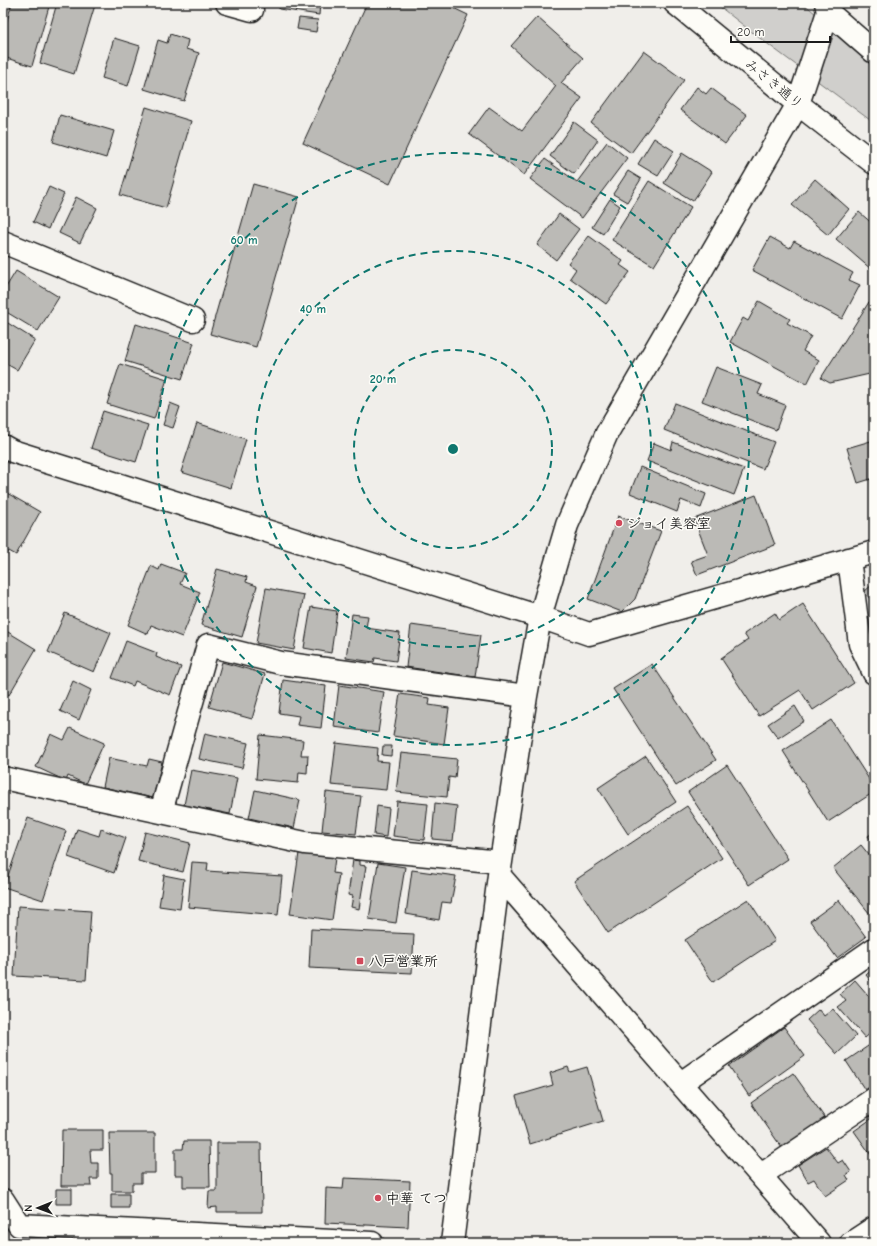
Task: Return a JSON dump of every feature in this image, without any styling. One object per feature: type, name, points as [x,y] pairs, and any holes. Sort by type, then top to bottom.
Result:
[{"type":"street","points":[[227,3],[252,10]]},
{"type":"street","name":"みさき通り","points":[[675,3],[798,104],[874,163]]},
{"type":"street","points":[[452,1243],[500,868],[526,696],[540,617],[567,525],[607,432],[798,104],[827,7],[874,52]]},
{"type":"street","points":[[3,242],[193,320]]},
{"type":"street","points":[[3,446],[12,451],[540,617],[589,634],[874,552]]},
{"type":"street","points":[[849,559],[860,644],[874,673]]},
{"type":"street","points":[[161,812],[208,645],[280,663],[526,696]]},
{"type":"street","points":[[3,778],[304,843],[500,868],[681,1083],[819,1243]]},
{"type":"street","points":[[681,1083],[874,949]]},
{"type":"street","points":[[761,1175],[874,1099]]},
{"type":"street","points":[[3,1200],[24,1234],[372,1243]]},
{"type":"street","points":[[851,1243],[874,1228]]},
{"type":"shaded area","points":[[715,3],[803,3],[874,63],[874,123],[757,36]]},
{"type":"building","points":[[12,3],[50,3],[32,66],[3,57],[3,34]]},
{"type":"building","points":[[57,3],[87,3],[95,5],[74,74],[40,63]]},
{"type":"building","points":[[280,3],[320,3],[319,15],[279,9]]},
{"type":"building","points":[[367,3],[443,3],[468,15],[390,184],[303,143]]},
{"type":"building","points":[[537,17],[583,58],[561,83],[582,98],[524,175],[469,134],[489,107],[522,131],[556,86],[511,46]]},
{"type":"building","points":[[299,18],[318,20],[316,32],[297,29]]},
{"type":"building","points":[[170,34],[188,40],[186,49],[199,53],[184,101],[144,89],[158,40],[167,43]]},
{"type":"building","points":[[114,38],[140,46],[128,86],[102,78]]},
{"type":"building","points":[[644,51],[684,80],[631,153],[591,123]]},
{"type":"building","points":[[697,87],[706,94],[711,88],[747,115],[725,144],[680,110]]},
{"type":"building","points":[[146,107],[191,121],[166,208],[120,195]]},
{"type":"building","points":[[60,115],[114,131],[106,158],[53,142]]},
{"type":"building","points":[[574,122],[598,140],[574,174],[550,156]]},
{"type":"building","points":[[654,138],[674,151],[658,176],[638,164]]},
{"type":"building","points":[[607,142],[627,158],[582,218],[530,179],[545,159],[577,182]]},
{"type":"building","points":[[682,153],[712,172],[693,201],[664,183]]},
{"type":"building","points":[[628,171],[641,179],[627,202],[613,194]]},
{"type":"building","points":[[815,179],[849,209],[828,235],[792,205]]},
{"type":"building","points":[[649,181],[691,207],[654,266],[612,240]]},
{"type":"building","points":[[253,184],[299,197],[256,347],[210,334]]},
{"type":"building","points":[[49,187],[64,194],[48,229],[33,222]]},
{"type":"building","points":[[76,197],[97,208],[80,243],[59,233]]},
{"type":"building","points":[[610,199],[620,206],[603,234],[592,227]]},
{"type":"building","points":[[859,212],[874,225],[874,268],[872,270],[836,239]]},
{"type":"building","points":[[559,214],[579,229],[556,260],[537,245]]},
{"type":"building","points":[[589,236],[623,261],[620,265],[630,272],[606,304],[570,278],[576,269],[568,263]]},
{"type":"building","points":[[770,237],[790,248],[794,241],[853,273],[849,280],[860,285],[842,319],[752,270]]},
{"type":"building","points":[[16,271],[59,297],[38,331],[3,310],[3,292]]},
{"type":"building","points":[[759,301],[790,319],[787,323],[811,336],[803,351],[819,360],[807,384],[730,342],[743,318],[748,321]]},
{"type":"building","points":[[869,302],[874,305],[874,373],[830,383],[821,378]]},
{"type":"building","points":[[3,320],[35,340],[17,370],[3,362]]},
{"type":"building","points":[[136,324],[194,343],[182,379],[125,361]]},
{"type":"building","points":[[120,364],[167,379],[154,419],[107,404]]},
{"type":"building","points":[[716,367],[762,385],[758,394],[785,405],[776,430],[702,401]]},
{"type":"building","points":[[170,403],[180,407],[173,428],[163,425]]},
{"type":"building","points":[[675,403],[774,442],[763,469],[664,430]]},
{"type":"building","points":[[103,411],[148,425],[136,462],[91,448]]},
{"type":"building","points":[[197,423],[246,439],[231,488],[181,472]]},
{"type":"building","points":[[874,440],[874,478],[858,483],[847,448]]},
{"type":"building","points":[[673,442],[744,469],[734,495],[647,461],[654,443],[671,450]]},
{"type":"building","points":[[640,467],[706,494],[701,508],[681,500],[677,512],[630,493]]},
{"type":"building","points":[[7,493],[40,512],[16,555],[9,551],[3,561],[3,499]]},
{"type":"building","points":[[756,495],[775,545],[697,575],[691,561],[708,555],[694,519]]},
{"type":"building","points":[[618,516],[661,531],[635,599],[622,612],[588,599]]},
{"type":"building","points":[[161,564],[185,573],[180,584],[200,592],[182,637],[151,625],[148,634],[128,625],[151,566],[159,570]]},
{"type":"building","points":[[217,569],[247,577],[246,582],[257,586],[242,637],[201,625]]},
{"type":"building","points":[[874,583],[874,603],[864,592]]},
{"type":"building","points":[[266,588],[304,595],[294,650],[256,643]]},
{"type":"building","points":[[803,604],[854,683],[813,710],[800,690],[759,716],[721,658],[748,640],[744,634],[775,613],[779,620]]},
{"type":"building","points":[[311,607],[337,611],[331,653],[304,648]]},
{"type":"building","points":[[65,613],[111,633],[94,672],[48,652]]},
{"type":"building","points":[[352,614],[368,616],[366,628],[400,633],[396,661],[375,658],[374,662],[346,658]]},
{"type":"building","points":[[411,625],[481,635],[475,677],[406,667]]},
{"type":"building","points":[[3,629],[36,649],[9,695],[3,691]]},
{"type":"building","points":[[126,641],[157,653],[156,657],[181,667],[170,695],[135,681],[133,686],[112,678]]},
{"type":"building","points":[[222,662],[265,674],[252,719],[209,707]]},
{"type":"building","points":[[652,664],[716,760],[676,786],[613,689]]},
{"type":"building","points":[[283,680],[326,686],[321,728],[297,725],[299,716],[279,713]]},
{"type":"building","points":[[73,681],[91,690],[79,720],[60,711]]},
{"type":"building","points":[[339,685],[384,692],[378,733],[334,727]]},
{"type":"building","points":[[400,694],[430,698],[429,705],[449,708],[444,744],[393,736]]},
{"type":"building","points":[[795,706],[804,721],[778,738],[768,724]]},
{"type":"building","points":[[831,720],[874,787],[874,792],[828,822],[783,751]]},
{"type":"building","points":[[70,728],[104,743],[85,784],[68,776],[66,781],[36,767],[51,734],[64,740]]},
{"type":"building","points":[[205,733],[248,743],[242,768],[199,759]]},
{"type":"building","points":[[260,735],[303,740],[301,755],[308,755],[307,773],[299,772],[298,783],[256,779]]},
{"type":"building","points":[[336,743],[378,748],[377,761],[389,762],[386,790],[331,785]]},
{"type":"building","points":[[383,746],[392,746],[391,756],[382,755]]},
{"type":"building","points":[[401,753],[457,759],[455,778],[449,777],[447,797],[396,792]]},
{"type":"building","points":[[646,756],[676,802],[628,834],[598,788]]},
{"type":"building","points":[[109,758],[147,766],[149,759],[162,762],[153,798],[103,787]]},
{"type":"building","points":[[727,765],[788,859],[749,885],[688,792]]},
{"type":"building","points":[[191,770],[237,778],[230,814],[184,805]]},
{"type":"building","points":[[255,790],[300,800],[294,828],[249,818]]},
{"type":"building","points":[[326,792],[361,796],[356,834],[322,831]]},
{"type":"building","points":[[397,801],[428,804],[424,840],[393,836]]},
{"type":"building","points":[[435,803],[457,806],[453,841],[432,839]]},
{"type":"building","points":[[377,806],[389,808],[386,837],[374,835]]},
{"type":"building","points":[[687,806],[722,858],[608,933],[574,881]]},
{"type":"building","points":[[28,818],[66,831],[43,900],[4,887]]},
{"type":"building","points":[[77,829],[99,836],[101,829],[126,838],[114,873],[68,857]]},
{"type":"building","points":[[145,832],[190,843],[183,872],[138,861]]},
{"type":"building","points":[[874,832],[874,845],[868,836]]},
{"type":"building","points":[[861,845],[874,861],[874,919],[833,868]]},
{"type":"building","points":[[299,853],[335,858],[333,873],[339,874],[332,920],[290,914]]},
{"type":"building","points":[[353,860],[360,861],[360,865],[366,866],[359,909],[351,907],[353,896],[348,895]]},
{"type":"building","points":[[192,862],[208,863],[207,871],[282,876],[278,915],[188,907]]},
{"type":"building","points":[[378,863],[405,867],[396,923],[369,919]]},
{"type":"building","points":[[412,870],[456,876],[451,903],[442,902],[439,920],[406,914]]},
{"type":"building","points":[[164,875],[184,879],[180,909],[159,906]]},
{"type":"building","points":[[748,899],[775,941],[713,982],[685,940]]},
{"type":"building","points":[[839,900],[866,937],[837,958],[810,921]]},
{"type":"building","points":[[18,906],[91,911],[86,980],[14,976]]},
{"type":"building","points":[[311,929],[414,934],[412,973],[309,968]]},
{"type":"building","points":[[874,968],[874,985],[866,975]]},
{"type":"building","points":[[855,980],[874,1002],[874,1030],[865,1038],[838,1007],[846,1001],[840,994]]},
{"type":"building","points":[[819,1009],[824,1016],[833,1009],[856,1036],[837,1054],[807,1020]]},
{"type":"building","points":[[784,1027],[805,1056],[749,1096],[729,1066]]},
{"type":"building","points":[[874,1042],[874,1084],[865,1090],[846,1061]]},
{"type":"building","points":[[568,1067],[570,1072],[587,1067],[603,1121],[530,1144],[516,1096],[553,1085],[550,1073]]},
{"type":"building","points":[[793,1073],[827,1121],[784,1151],[751,1103]]},
{"type":"building","points":[[874,1117],[874,1153],[871,1155],[854,1131]]},
{"type":"building","points":[[62,1130],[103,1130],[103,1150],[90,1150],[91,1163],[98,1163],[98,1179],[90,1179],[91,1186],[61,1186]]},
{"type":"building","points":[[109,1133],[155,1133],[155,1173],[141,1173],[141,1183],[132,1183],[132,1191],[112,1191]]},
{"type":"building","points":[[184,1141],[209,1141],[210,1187],[183,1187],[183,1175],[175,1175],[175,1149],[183,1149]]},
{"type":"building","points":[[217,1143],[261,1143],[262,1212],[217,1212],[217,1207],[208,1208],[209,1191],[217,1191]]},
{"type":"building","points":[[826,1147],[838,1163],[843,1160],[851,1172],[846,1175],[849,1180],[825,1196],[814,1179],[808,1182],[798,1165]]},
{"type":"building","points":[[344,1178],[410,1181],[408,1227],[325,1223],[326,1188],[343,1189]]},
{"type":"building","points":[[56,1189],[72,1189],[72,1204],[56,1204]]},
{"type":"building","points":[[111,1194],[129,1194],[129,1208],[111,1208]]},
{"type":"place","name":"ジョイ美容室","points":[[619,523]]},
{"type":"place","name":"八戸営業所","points":[[360,961]]},
{"type":"place","name":"中華 てつ","points":[[378,1198]]}]
